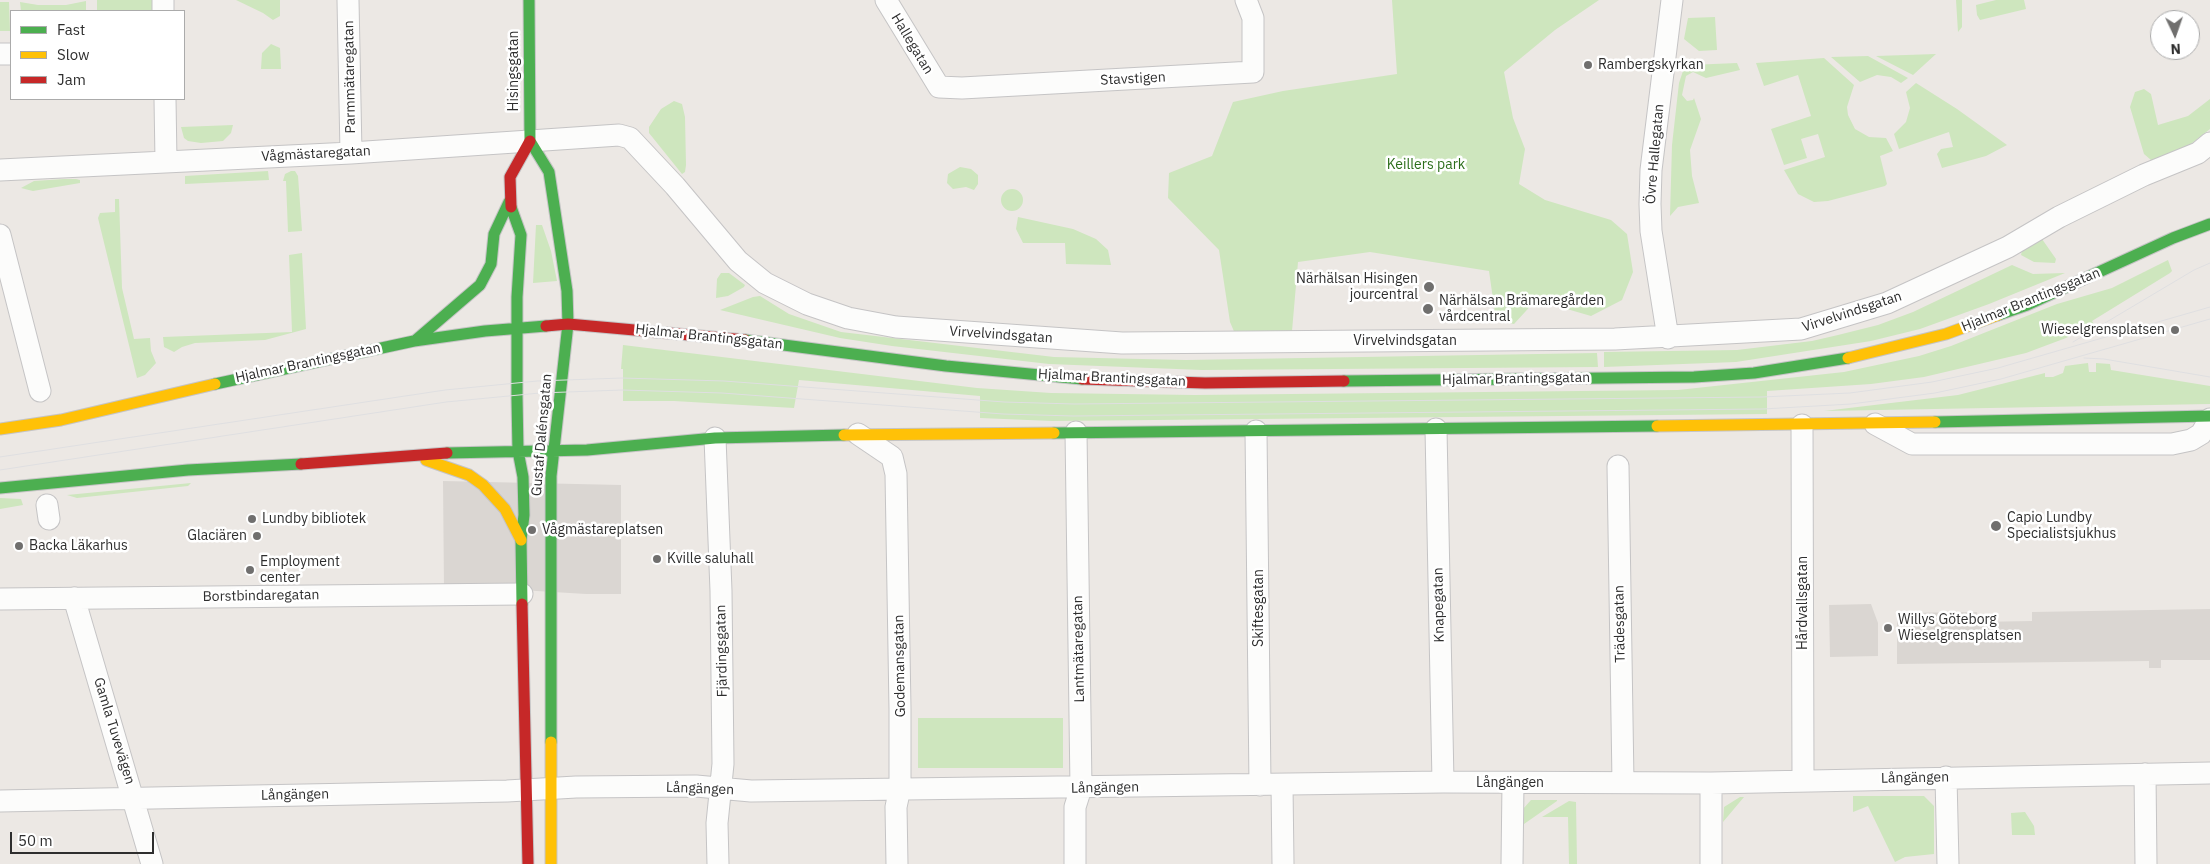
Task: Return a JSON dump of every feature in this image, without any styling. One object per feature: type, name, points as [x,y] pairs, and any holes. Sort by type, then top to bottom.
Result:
[{"type":"main road","name":"Hisingsgatan","points":[[529,0],[530,141]]},
{"type":"main road","name":"Gustaf Dalénsgatan","points":[[528,864],[521,540],[524,515],[523,477],[518,451],[517,296],[521,236],[509,202],[510,177],[530,141],[549,172],[567,291],[568,324],[551,476],[550,864]]},
{"type":"main road","name":"Gustaf Dalénsgatan","points":[[414,342],[480,285],[491,264],[494,234],[509,202]]},
{"type":"main road","name":"Hjalmar Brantingsgatan","points":[[0,429],[61,420],[243,377],[414,342],[518,328],[568,324],[730,338],[946,366],[1082,378],[1205,383],[1694,377],[1799,367],[1907,345],[1946,334],[2027,304],[2173,238],[2210,224]]},
{"type":"main road","points":[[0,488],[188,470],[416,457],[425,454],[587,450],[715,438],[858,434],[1875,424],[2009,419],[2210,417]]},
{"type":"main road","points":[[416,457],[445,465],[469,475],[483,485],[505,509],[521,540]]},
{"type":"street","name":"Parmmätaregatan","points":[[348,0],[351,153]]},
{"type":"street","name":"Hallegatan","points":[[886,0],[939,88]]},
{"type":"street","name":"Stavstigen","points":[[939,88],[1253,72],[1253,18],[1246,0]]},
{"type":"street","name":"Övre Hallegatan","points":[[1668,338],[1652,231],[1650,204],[1651,170],[1672,0]]},
{"type":"street","points":[[165,100],[166,161]]},
{"type":"street","name":"Vågmästaregatan","points":[[0,170],[351,153],[619,135],[630,138]]},
{"type":"street","name":"Virvelvindsgatan","points":[[630,138],[675,186],[738,261],[765,283],[807,304],[848,318],[896,327],[1122,343],[1668,338],[1800,329],[1888,303],[2008,247],[2059,217],[2144,175],[2198,153],[2210,143]]},
{"type":"street","points":[[0,235],[40,391]]},
{"type":"street","points":[[1875,424],[1912,444],[2177,444],[2191,440],[2201,434],[2210,417]]},
{"type":"street","points":[[1959,444],[1982,436],[2009,419]]},
{"type":"street","name":"Hårdvallsgatan","points":[[1802,425],[1803,781]]},
{"type":"street","name":"Knapegatan","points":[[1436,429],[1443,782]]},
{"type":"street","name":"Skiftesgatan","points":[[1256,431],[1260,784]]},
{"type":"street","name":"Lantmätaregatan","points":[[1075,864],[1075,807],[1081,788],[1076,432]]},
{"type":"street","name":"Godemansgatan","points":[[858,434],[892,457],[896,468],[898,494],[900,788],[896,807],[897,864]]},
{"type":"street","name":"Fjärdingsgatan","points":[[715,438],[721,591],[722,788],[717,823],[718,864]]},
{"type":"street","name":"Trädesgatan","points":[[1618,466],[1623,782]]},
{"type":"street","name":"Borstbindaregatan","points":[[0,599],[522,594]]},
{"type":"street","name":"Gamla Tuvevägen","points":[[74,598],[152,864]]},
{"type":"street","name":"Långängen","points":[[0,801],[525,790],[576,787],[722,788],[751,791],[1443,782],[1711,783],[2210,773]]},
{"type":"street","points":[[2145,774],[2146,864]]},
{"type":"street","points":[[1946,777],[1948,864]]},
{"type":"street","points":[[1512,864],[1514,783]]},
{"type":"street","points":[[1711,783],[1711,864]]},
{"type":"street","points":[[1282,785],[1283,864]]},
{"type":"green space","points":[[97,0],[152,0],[153,10],[97,10]]},
{"type":"green space","points":[[236,0],[280,0],[280,16],[273,20]]},
{"type":"green space","name":"Keillers park","points":[[1392,0],[1599,0],[1555,30],[1504,72],[1513,118],[1525,149],[1519,184],[1545,200],[1611,220],[1627,234],[1633,272],[1622,300],[1591,316],[1536,300],[1514,324],[1496,320],[1489,271],[1370,252],[1298,262],[1292,331],[1270,337],[1236,336],[1230,322],[1219,250],[1168,198],[1169,173],[1212,156],[1233,102],[1283,91],[1397,74]]},
{"type":"green space","points":[[1956,0],[1962,0],[1962,27],[1958,32]]},
{"type":"green space","points":[[1996,0],[2024,0],[2026,9],[1980,20],[1977,15],[1976,5]]},
{"type":"green space","points":[[86,1],[86,10],[21,10],[20,2],[38,5],[66,5]]},
{"type":"green space","points":[[0,2],[9,2],[10,31],[0,31]]},
{"type":"green space","points":[[1715,17],[1717,50],[1699,51],[1684,39],[1688,18]]},
{"type":"green space","points":[[271,44],[280,48],[281,69],[261,69],[262,53]]},
{"type":"green space","points":[[1936,54],[1913,75],[1876,56]]},
{"type":"green space","points":[[1868,56],[1908,78],[1901,83],[1891,77],[1877,75],[1860,82],[1831,57]]},
{"type":"green space","points":[[1824,58],[1854,85],[1847,107],[1848,115],[1855,129],[1869,137],[1886,138],[1893,151],[1880,156],[1887,184],[1885,186],[1828,201],[1814,202],[1798,194],[1784,170],[1825,157],[1818,134],[1801,139],[1807,158],[1784,165],[1771,129],[1811,116],[1798,75],[1764,86],[1756,63]]},
{"type":"green space","points":[[1737,63],[1740,70],[1706,78],[1693,72],[1686,76],[1682,95],[1687,101],[1694,98],[1701,119],[1690,150],[1692,176],[1699,203],[1678,207],[1670,216],[1672,145],[1679,83],[1683,71],[1690,65]]},
{"type":"green space","points":[[1916,83],[1957,109],[2007,145],[1986,156],[1942,168],[1937,154],[1941,149],[1953,147],[1949,132],[1899,149],[1894,134],[1906,122],[1910,108],[1906,92]]},
{"type":"green space","points":[[2144,89],[2151,94],[2158,125],[2188,116],[2210,99],[2210,129],[2187,147],[2154,161],[2151,160],[2144,154],[2130,107],[2135,92]]},
{"type":"green space","points":[[674,101],[682,104],[685,117],[686,165],[685,172],[682,174],[649,133],[649,127],[661,109]]},
{"type":"green space","points":[[233,125],[231,133],[223,141],[201,143],[188,141],[184,138],[181,127]]},
{"type":"green space","points":[[960,167],[971,169],[978,175],[978,184],[974,190],[966,187],[953,189],[947,183],[948,174]]},
{"type":"green space","points":[[268,171],[269,180],[185,184],[185,176]]},
{"type":"green space","points":[[295,171],[298,176],[302,231],[288,232],[286,181],[283,181],[285,174]]},
{"type":"green space","points":[[80,180],[80,183],[33,191],[21,188],[34,181]]},
{"type":"green space","points":[[1012,189],[1020,192],[1023,200],[1020,208],[1012,211],[1004,208],[1001,200],[1004,192]]},
{"type":"green space","points":[[115,199],[119,199],[122,288],[134,339],[150,338],[151,351],[156,363],[145,375],[137,378],[98,218],[100,213],[115,212]]},
{"type":"green space","points":[[1018,217],[1073,229],[1096,239],[1108,250],[1111,265],[1066,264],[1065,243],[1023,243],[1016,229]]},
{"type":"green space","points":[[536,225],[542,225],[551,251],[557,281],[533,283]]},
{"type":"green space","points":[[2042,239],[2056,259],[2055,263],[2034,262],[2021,255],[2022,251]]},
{"type":"green space","points":[[302,253],[306,329],[265,340],[195,343],[174,352],[164,347],[163,337],[292,332],[289,255]]},
{"type":"green space","points":[[2168,260],[2172,271],[2170,273],[2092,321],[2094,324],[2066,338],[2026,353],[1924,377],[1871,384],[1767,391],[1767,414],[1052,421],[980,418],[980,396],[799,380],[794,408],[674,401],[623,401],[623,369],[621,369],[623,345],[977,388],[1051,393],[1195,395],[1678,390],[1844,372],[1919,356],[1951,346],[2057,304],[2112,288]]},
{"type":"green space","points":[[2012,265],[2033,274],[2065,273],[1989,304],[1920,329],[1871,341],[1736,362],[1604,367],[1604,352],[1737,350],[1812,341],[1878,325],[1913,312]]},
{"type":"green space","points":[[721,273],[729,273],[745,285],[744,287],[728,296],[716,298],[717,279]]},
{"type":"green space","points":[[760,296],[789,314],[841,332],[1054,357],[1186,360],[1597,353],[1598,367],[1202,370],[1049,364],[892,346],[840,338],[720,310]]},
{"type":"green space","points":[[2088,363],[2089,372],[2096,372],[2096,363],[2110,364],[2111,370],[2210,386],[2210,404],[1824,411],[1958,395],[2045,373],[2045,377],[2053,377],[2063,373],[2065,366]]},
{"type":"green space","points":[[191,483],[188,486],[77,498],[67,495]]},
{"type":"green space","points":[[0,498],[21,499],[23,505],[0,509]]},
{"type":"green space","points":[[918,718],[1063,718],[1063,768],[918,768]]},
{"type":"green space","points":[[1853,796],[1924,796],[1934,806],[1934,854],[1905,857],[1895,862],[1868,806],[1853,812]]},
{"type":"green space","points":[[1740,797],[1744,797],[1723,822],[1724,807]]},
{"type":"green space","points":[[1531,800],[1557,801],[1524,824],[1523,809]]},
{"type":"green space","points":[[1569,801],[1576,802],[1577,864],[1569,864],[1568,817],[1542,817]]},
{"type":"green space","points":[[2025,812],[2034,826],[2035,835],[2012,835],[2011,813]]},
{"type":"shaded area","name":"Vågmästareplatsen","points":[[443,481],[621,485],[621,594],[504,589],[444,589]]},
{"type":"shaded area","points":[[1871,604],[1878,623],[1878,656],[1830,657],[1829,605]]},
{"type":"shaded area","points":[[2210,609],[2210,660],[2161,660],[2161,668],[2149,668],[2149,661],[1897,664],[1897,613],[1977,612],[1978,622],[2032,621],[2032,612]]},
{"type":"tram line","points":[[2073,342],[2194,270],[2210,263]]},
{"type":"tram line","points":[[0,457],[445,390],[537,381],[622,378],[724,381],[1004,402],[1074,404],[1762,397],[1850,393],[1932,382],[1998,368],[2210,307]]},
{"type":"tram line","points":[[0,470],[446,402],[540,393],[622,390],[722,393],[1003,414],[1073,416],[1763,409],[1851,404],[1935,393],[2001,379],[2210,319]]},
{"type":"tram line","points":[[2084,358],[2104,359],[2210,377]]},
{"type":"traffic: fast","points":[[529,0],[530,141]]},
{"type":"traffic: fast","points":[[530,141],[549,172],[567,291],[568,324],[551,476],[551,742]]},
{"type":"traffic: fast","points":[[416,340],[480,285],[491,264],[494,234],[509,202]]},
{"type":"traffic: fast","points":[[511,207],[521,235],[517,297],[517,398],[518,451],[523,477],[524,515],[521,540],[522,604]]},
{"type":"traffic: fast","points":[[1998,315],[2027,305],[2173,238],[2210,224]]},
{"type":"traffic: fast","points":[[215,384],[414,341],[485,331],[546,326]]},
{"type":"traffic: fast","points":[[745,340],[946,366],[1082,379]]},
{"type":"traffic: fast","points":[[1344,381],[1694,377],[1754,373],[1848,358]]},
{"type":"traffic: fast","points":[[1935,422],[2210,416]]},
{"type":"traffic: fast","points":[[1054,433],[1657,426]]},
{"type":"traffic: fast","points":[[447,453],[587,450],[715,438],[844,435]]},
{"type":"traffic: fast","points":[[0,488],[188,470],[301,464]]},
{"type":"traffic: slow","points":[[1848,358],[1946,334],[1998,315]]},
{"type":"traffic: slow","points":[[0,429],[61,420],[215,384]]},
{"type":"traffic: slow","points":[[1657,426],[1935,422]]},
{"type":"traffic: slow","points":[[844,435],[1054,433]]},
{"type":"traffic: slow","points":[[426,460],[469,475],[483,485],[505,509],[521,540]]},
{"type":"traffic: slow","points":[[551,742],[551,864]]},
{"type":"traffic: jam","points":[[511,207],[510,177],[530,141]]},
{"type":"traffic: jam","points":[[546,326],[568,324],[745,340]]},
{"type":"traffic: jam","points":[[1082,379],[1205,383],[1344,381]]},
{"type":"traffic: jam","points":[[301,464],[447,453]]},
{"type":"traffic: jam","points":[[522,604],[528,864]]},
{"type":"place","name":"Rambergskyrkan","points":[[1588,65]]},
{"type":"place","name":"Närhälsan Hisingen jourcentral","points":[[1429,287]]},
{"type":"place","name":"Närhälsan Brämaregården vårdcentral","points":[[1428,309]]},
{"type":"place","name":"Wieselgrensplatsen","points":[[2175,330]]},
{"type":"place","name":"Lundby bibliotek","points":[[252,519]]},
{"type":"place","name":"Capio Lundby Specialistsjukhus","points":[[1996,526]]},
{"type":"place","name":"Vågmästareplatsen","points":[[532,530]]},
{"type":"place","name":"Glaciären","points":[[257,536]]},
{"type":"place","name":"Backa Läkarhus","points":[[19,546]]},
{"type":"place","name":"Kville saluhall","points":[[657,559]]},
{"type":"place","name":"Employment center","points":[[250,570]]},
{"type":"place","name":"Willys Göteborg Wieselgrensplatsen","points":[[1888,628]]}]
